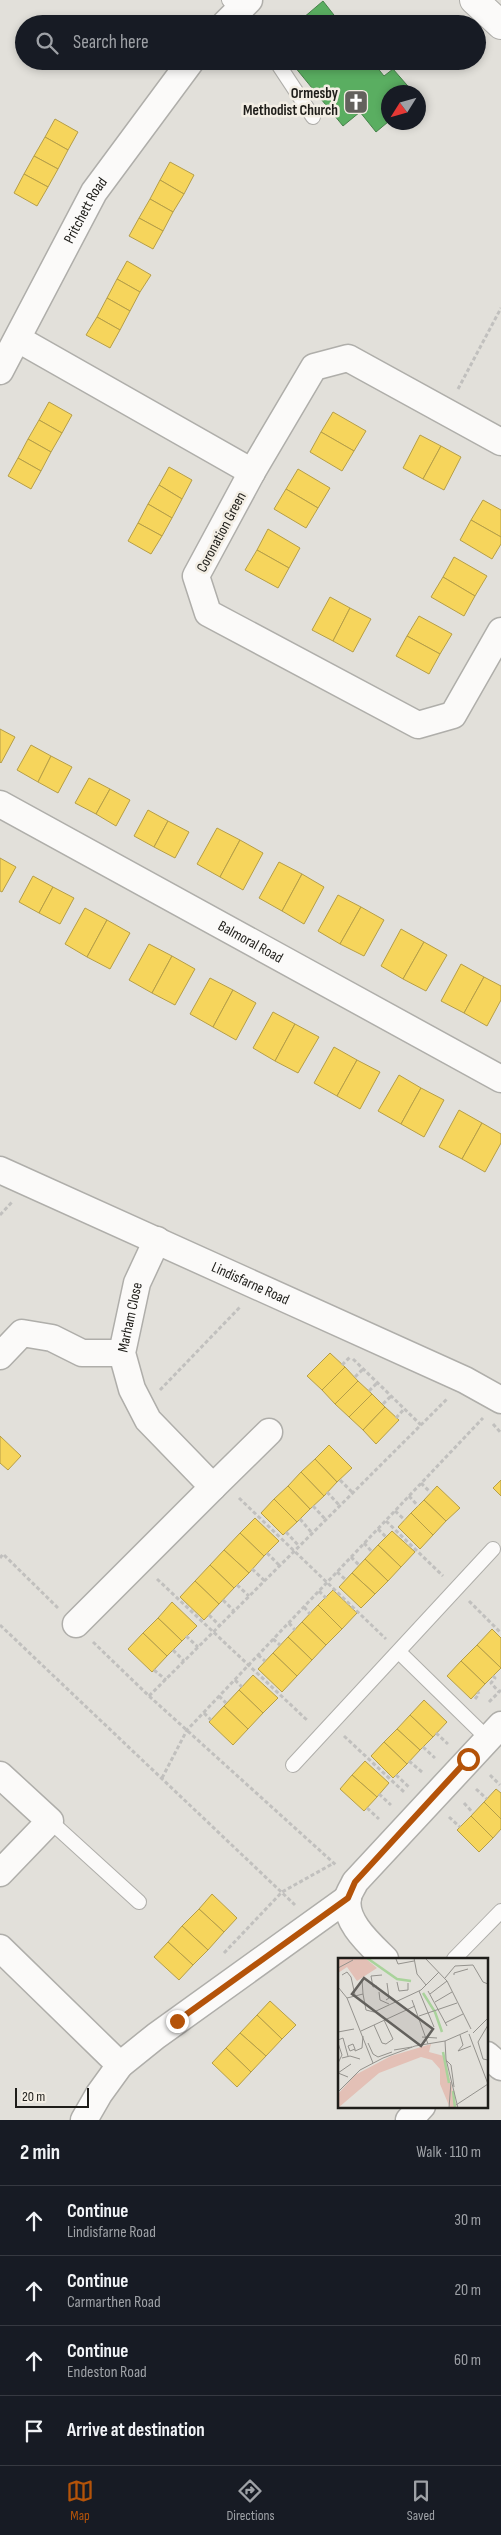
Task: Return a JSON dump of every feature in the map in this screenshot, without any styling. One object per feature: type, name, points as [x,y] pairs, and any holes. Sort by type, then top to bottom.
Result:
[{"type":"main road","points":[[474,0],[501,25]]},
{"type":"street","name":"Pritchett Road","points":[[0,372],[94,192],[184,70]]},
{"type":"street","points":[[18,339],[252,472]]},
{"type":"street","name":"Coronation Green","points":[[501,442],[348,358],[314,367],[252,472],[196,576],[208,613],[418,725],[453,715],[501,631]]},
{"type":"street","name":"Balmoral Road","points":[[0,804],[501,1080]]},
{"type":"street","name":"Lindisfarne Road","points":[[0,1170],[465,1380],[493,1408]]},
{"type":"street","name":"Marham Close","points":[[157,1240],[137,1282],[122,1353],[132,1389],[148,1420],[217,1484]]},
{"type":"street","points":[[0,1356],[22,1333],[52,1338],[82,1353],[122,1353]]},
{"type":"street","points":[[76,1624],[269,1432]]},
{"type":"street","points":[[84,2120],[99,2094],[120,2065],[156,2036],[314,1922],[351,1890],[387,1829],[412,1795],[487,1729]]},
{"type":"street","points":[[0,1775],[50,1821],[0,1873]]},
{"type":"street","points":[[351,1890],[350,1916],[363,1938],[384,1958]]},
{"type":"street","points":[[0,1948],[120,2065]]},
{"type":"street","points":[[488,2056],[501,2067]]},
{"type":"street","points":[[409,2120],[420,2108]]},
{"type":"lane","points":[[282,70],[313,117]]},
{"type":"lane","points":[[293,1765],[493,1548]]},
{"type":"lane","points":[[399,1652],[487,1729]]},
{"type":"lane","points":[[50,1821],[139,1902]]},
{"type":"lane","points":[[455,1958],[501,1911]]},
{"type":"path","points":[[446,411],[501,308]]},
{"type":"path","points":[[138,1401],[153,1397],[245,1302]]},
{"type":"path","points":[[346,1351],[421,1425]]},
{"type":"path","points":[[342,1365],[351,1356]]},
{"type":"path","points":[[355,1377],[364,1369]]},
{"type":"path","points":[[150,1696],[465,1380]]},
{"type":"path","points":[[369,1391],[377,1382]]},
{"type":"path","points":[[382,1404],[391,1396]]},
{"type":"path","points":[[162,1778],[187,1730],[493,1408]]},
{"type":"path","points":[[396,1418],[404,1409]]},
{"type":"path","points":[[340,1480],[353,1493]]},
{"type":"path","points":[[421,1483],[431,1493]]},
{"type":"path","points":[[217,1484],[328,1582],[399,1652]]},
{"type":"path","points":[[327,1492],[340,1506]]},
{"type":"path","points":[[409,1496],[418,1506]]},
{"type":"path","points":[[313,1506],[326,1520]]},
{"type":"path","points":[[395,1511],[405,1520]]},
{"type":"path","points":[[300,1519],[312,1533]]},
{"type":"path","points":[[378,1529],[386,1537]]},
{"type":"path","points":[[286,1532],[299,1546]]},
{"type":"path","points":[[364,1543],[372,1552]]},
{"type":"path","points":[[267,1553],[280,1566]]},
{"type":"path","points":[[0,1558],[2,1554],[150,1696],[334,1864],[351,1890]]},
{"type":"path","points":[[351,1557],[359,1565]]},
{"type":"path","points":[[139,1562],[248,1666],[412,1795]]},
{"type":"path","points":[[252,1569],[265,1581]]},
{"type":"path","points":[[337,1572],[346,1580]]},
{"type":"path","points":[[237,1585],[249,1596]]},
{"type":"path","points":[[319,1591],[326,1598]]},
{"type":"path","points":[[223,1600],[234,1611]]},
{"type":"path","points":[[304,1607],[310,1614]]},
{"type":"path","points":[[209,1614],[220,1626]]},
{"type":"path","points":[[289,1623],[295,1630]]},
{"type":"path","points":[[0,1625],[314,1922]]},
{"type":"path","points":[[186,1636],[198,1647]]},
{"type":"path","points":[[273,1639],[280,1646]]},
{"type":"path","points":[[173,1650],[184,1661]]},
{"type":"path","points":[[258,1655],[265,1661]]},
{"type":"path","points":[[154,1670],[166,1680]]},
{"type":"path","points":[[391,1805],[412,1795],[422,1772],[448,1744],[487,1729],[500,1691],[491,1683],[495,1678],[493,1676]]},
{"type":"path","points":[[235,1680],[242,1687]]},
{"type":"path","points":[[219,1696],[226,1704]]},
{"type":"path","points":[[204,1713],[211,1720]]},
{"type":"path","points":[[436,1733],[448,1744]]},
{"type":"path","points":[[423,1747],[435,1758]]},
{"type":"path","points":[[409,1761],[422,1772]]},
{"type":"path","points":[[488,1773],[500,1785]]},
{"type":"path","points":[[396,1775],[412,1795]]},
{"type":"path","points":[[474,1787],[486,1799]]},
{"type":"path","points":[[379,1794],[391,1805]]},
{"type":"path","points":[[461,1800],[473,1813]]},
{"type":"path","points":[[387,1829],[391,1805]]},
{"type":"path","points":[[367,1808],[387,1829]]},
{"type":"path","points":[[447,1815],[460,1827]]},
{"type":"path","points":[[372,1826],[387,1829]]},
{"type":"path","points":[[223,1955],[282,1892],[334,1864],[340,1858]]},
{"type":"building: Homes","points":[[55,119],[78,132],[68,150],[45,137]]},
{"type":"building: Homes","points":[[45,137],[68,150],[58,169],[34,156]]},
{"type":"building: Homes","points":[[34,156],[58,169],[48,187],[24,174]]},
{"type":"building: Homes","points":[[170,162],[194,175],[184,194],[160,180]]},
{"type":"building: Homes","points":[[24,174],[48,187],[37,206],[14,193]]},
{"type":"building: Homes","points":[[160,180],[184,194],[173,212],[150,199]]},
{"type":"building: Homes","points":[[150,199],[173,212],[163,231],[139,218]]},
{"type":"building: Homes","points":[[139,218],[163,231],[153,249],[129,236]]},
{"type":"building: Homes","points":[[127,261],[151,275],[140,292],[117,279]]},
{"type":"building: Homes","points":[[117,279],[140,292],[130,311],[107,298]]},
{"type":"building: Homes","points":[[107,298],[130,311],[120,330],[97,317]]},
{"type":"building: Homes","points":[[97,317],[120,330],[110,348],[86,335]]},
{"type":"building: Homes","points":[[49,402],[72,415],[62,433],[39,420]]},
{"type":"building: Homes","points":[[333,412],[366,431],[354,451],[321,432]]},
{"type":"building: Homes","points":[[39,420],[62,433],[51,452],[28,439]]},
{"type":"building: Homes","points":[[321,432],[354,451],[342,471],[310,452]]},
{"type":"building: Homes","points":[[420,435],[441,446],[423,479],[403,468]]},
{"type":"building: Homes","points":[[28,439],[51,452],[41,471],[18,458]]},
{"type":"building: Homes","points":[[441,446],[461,457],[444,490],[423,479]]},
{"type":"building: Homes","points":[[18,458],[41,471],[31,489],[8,476]]},
{"type":"building: Homes","points":[[169,467],[192,480],[182,499],[159,485]]},
{"type":"building: Homes","points":[[298,469],[330,488],[318,508],[286,489]]},
{"type":"building: Homes","points":[[159,485],[182,499],[172,518],[148,504]]},
{"type":"building: Homes","points":[[286,489],[318,508],[306,528],[274,509]]},
{"type":"building: Homes","points":[[483,500],[501,510],[501,537],[471,520]]},
{"type":"building: Homes","points":[[148,504],[172,518],[162,536],[138,523]]},
{"type":"building: Homes","points":[[471,520],[501,537],[501,544],[492,559],[460,540]]},
{"type":"building: Homes","points":[[138,523],[162,536],[151,554],[128,541]]},
{"type":"building: Homes","points":[[268,529],[300,548],[289,568],[257,550]]},
{"type":"building: Homes","points":[[257,550],[289,568],[278,588],[245,570]]},
{"type":"building: Homes","points":[[454,557],[487,576],[475,596],[443,577]]},
{"type":"building: Homes","points":[[443,577],[475,596],[464,616],[431,597]]},
{"type":"building: Homes","points":[[330,597],[350,608],[333,641],[312,630]]},
{"type":"building: Homes","points":[[350,608],[371,619],[353,652],[333,641]]},
{"type":"building: Homes","points":[[419,616],[452,634],[440,654],[407,636]]},
{"type":"building: Homes","points":[[407,636],[440,654],[429,674],[396,656]]},
{"type":"building: Homes","points":[[0,729],[15,737],[1,763],[0,762]]},
{"type":"building: Homes","points":[[31,745],[51,756],[38,782],[17,770]]},
{"type":"building: Homes","points":[[51,756],[72,767],[58,793],[38,782]]},
{"type":"building: Homes","points":[[89,778],[110,789],[96,814],[75,803]]},
{"type":"building: Homes","points":[[110,789],[130,800],[116,826],[96,814]]},
{"type":"building: Homes","points":[[148,810],[168,821],[154,847],[134,836]]},
{"type":"building: Homes","points":[[168,821],[189,832],[175,858],[154,847]]},
{"type":"building: Homes","points":[[217,828],[240,840],[220,877],[197,864]]},
{"type":"building: Homes","points":[[240,840],[263,853],[243,890],[220,877]]},
{"type":"building: Homes","points":[[0,858],[16,867],[2,892],[0,891]]},
{"type":"building: Homes","points":[[279,862],[302,874],[282,911],[259,898]]},
{"type":"building: Homes","points":[[302,874],[324,887],[304,924],[282,911]]},
{"type":"building: Homes","points":[[33,876],[53,887],[39,913],[19,902]]},
{"type":"building: Homes","points":[[53,887],[74,898],[60,924],[39,913]]},
{"type":"building: Homes","points":[[338,895],[361,907],[340,944],[318,931]]},
{"type":"building: Homes","points":[[361,907],[384,920],[364,956],[340,944]]},
{"type":"building: Homes","points":[[85,908],[107,920],[87,957],[65,944]]},
{"type":"building: Homes","points":[[107,920],[130,933],[110,969],[87,957]]},
{"type":"building: Homes","points":[[401,929],[424,942],[403,979],[381,966]]},
{"type":"building: Homes","points":[[424,942],[447,955],[426,991],[403,979]]},
{"type":"building: Homes","points":[[149,944],[172,956],[152,993],[129,980]]},
{"type":"building: Homes","points":[[172,956],[195,969],[175,1005],[152,993]]},
{"type":"building: Homes","points":[[461,964],[484,977],[464,1013],[441,1001]]},
{"type":"building: Homes","points":[[484,977],[501,986],[501,1000],[487,1026],[464,1013]]},
{"type":"building: Homes","points":[[210,978],[233,990],[213,1027],[190,1014]]},
{"type":"building: Homes","points":[[233,990],[256,1003],[236,1040],[213,1027]]},
{"type":"building: Homes","points":[[273,1012],[295,1024],[275,1061],[253,1048]]},
{"type":"building: Homes","points":[[295,1024],[319,1037],[298,1073],[275,1061]]},
{"type":"building: Homes","points":[[334,1047],[357,1060],[337,1096],[314,1083]]},
{"type":"building: Homes","points":[[357,1060],[380,1072],[360,1109],[337,1096]]},
{"type":"building: Homes","points":[[399,1075],[421,1088],[401,1124],[378,1111]]},
{"type":"building: Homes","points":[[421,1088],[444,1100],[424,1137],[401,1124]]},
{"type":"building: Homes","points":[[459,1110],[482,1123],[462,1159],[439,1147]]},
{"type":"building: Homes","points":[[482,1123],[501,1134],[501,1143],[485,1172],[462,1159]]},
{"type":"building: Homes","points":[[330,1353],[345,1367],[322,1390],[307,1376]]},
{"type":"building: Homes","points":[[345,1367],[358,1381],[335,1404],[322,1390]]},
{"type":"building: Homes","points":[[358,1381],[372,1394],[349,1417],[335,1404]]},
{"type":"building: Homes","points":[[372,1394],[385,1407],[363,1430],[349,1417]]},
{"type":"building: Homes","points":[[385,1407],[399,1420],[376,1444],[363,1430]]},
{"type":"building: Homes","points":[[0,1436],[21,1456],[8,1470],[0,1463]]},
{"type":"building: Homes","points":[[329,1445],[352,1468],[337,1482],[315,1459]]},
{"type":"building: Homes","points":[[315,1459],[337,1482],[324,1496],[301,1472]]},
{"type":"building: Homes","points":[[301,1472],[324,1496],[310,1509],[288,1486]]},
{"type":"building: Homes","points":[[501,1480],[501,1496],[493,1488]]},
{"type":"building: Homes","points":[[288,1486],[310,1509],[297,1522],[274,1499]]},
{"type":"building: Homes","points":[[437,1486],[460,1508],[446,1521],[424,1500]]},
{"type":"building: Homes","points":[[274,1499],[297,1522],[283,1535],[261,1513]]},
{"type":"building: Homes","points":[[424,1500],[446,1521],[433,1535],[411,1513]]},
{"type":"building: Homes","points":[[411,1513],[433,1535],[420,1549],[398,1527]]},
{"type":"building: Homes","points":[[255,1518],[279,1541],[264,1556],[240,1533]]},
{"type":"building: Homes","points":[[392,1531],[415,1552],[401,1567],[378,1545]]},
{"type":"building: Homes","points":[[240,1533],[264,1556],[249,1573],[224,1550]]},
{"type":"building: Homes","points":[[378,1545],[401,1567],[388,1581],[365,1559]]},
{"type":"building: Homes","points":[[224,1550],[249,1573],[234,1588],[210,1565]]},
{"type":"building: Homes","points":[[365,1559],[388,1581],[375,1594],[352,1573]]},
{"type":"building: Homes","points":[[210,1565],[234,1588],[219,1604],[195,1581]]},
{"type":"building: Homes","points":[[352,1573],[375,1594],[361,1608],[339,1587]]},
{"type":"building: Homes","points":[[195,1581],[219,1604],[204,1620],[180,1597]]},
{"type":"building: Homes","points":[[333,1590],[357,1613],[342,1629],[318,1605]]},
{"type":"building: Homes","points":[[172,1602],[197,1626],[182,1641],[158,1618]]},
{"type":"building: Homes","points":[[318,1605],[342,1629],[326,1645],[302,1622]]},
{"type":"building: Homes","points":[[158,1618],[182,1641],[167,1656],[143,1633]]},
{"type":"building: Homes","points":[[302,1622],[326,1645],[312,1660],[288,1637]]},
{"type":"building: Homes","points":[[492,1629],[501,1638],[501,1668],[477,1645]]},
{"type":"building: Homes","points":[[143,1633],[167,1656],[152,1672],[128,1649]]},
{"type":"building: Homes","points":[[288,1637],[312,1660],[297,1676],[273,1653]]},
{"type":"building: Homes","points":[[477,1645],[501,1668],[485,1684],[461,1661]]},
{"type":"building: Homes","points":[[273,1653],[297,1676],[282,1692],[258,1669]]},
{"type":"building: Homes","points":[[461,1661],[485,1684],[471,1699],[447,1676]]},
{"type":"building: Homes","points":[[253,1675],[278,1698],[263,1713],[239,1690]]},
{"type":"building: Homes","points":[[239,1690],[263,1713],[248,1729],[224,1706]]},
{"type":"building: Homes","points":[[424,1700],[447,1722],[433,1737],[410,1715]]},
{"type":"building: Homes","points":[[224,1706],[248,1729],[233,1745],[209,1722]]},
{"type":"building: Homes","points":[[410,1715],[433,1737],[420,1750],[397,1729]]},
{"type":"building: Homes","points":[[397,1729],[420,1750],[407,1764],[384,1742]]},
{"type":"building: Homes","points":[[384,1742],[407,1764],[393,1778],[371,1756]]},
{"type":"building: Homes","points":[[365,1761],[389,1783],[377,1797],[352,1775]]},
{"type":"building: Homes","points":[[352,1775],[377,1797],[364,1811],[340,1789]]},
{"type":"building: Homes","points":[[496,1789],[501,1793],[501,1819],[484,1802]]},
{"type":"building: Homes","points":[[484,1802],[501,1819],[501,1829],[493,1838],[471,1816]]},
{"type":"building: Homes","points":[[471,1816],[493,1838],[479,1852],[457,1830]]},
{"type":"building: Homes","points":[[212,1894],[237,1918],[224,1932],[199,1909]]},
{"type":"building: Homes","points":[[199,1909],[224,1932],[208,1950],[182,1926]]},
{"type":"building: Homes","points":[[182,1926],[208,1950],[193,1965],[168,1942]]},
{"type":"building: Homes","points":[[168,1942],[193,1965],[179,1980],[154,1957]]},
{"type":"building: Homes","points":[[270,2001],[296,2025],[282,2039],[257,2015]]},
{"type":"building: Homes","points":[[257,2015],[282,2039],[266,2056],[240,2033]]},
{"type":"building: Homes","points":[[240,2033],[266,2056],[251,2072],[226,2048]]},
{"type":"building: Homes","points":[[226,2048],[251,2072],[237,2087],[212,2063]]},
{"type":"building: Public","points":[[323,1],[334,15],[307,15]]},
{"type":"building: Public","name":"Ormesby Methodist Church","points":[[297,70],[379,70],[384,76],[394,70],[407,85],[381,85],[381,128],[376,132],[360,112],[343,126]]},
{"type":"place","name":"Ormesby Methodist Church","points":[[356,102]]},
{"type":"route","points":[[177,2021],[348,1898],[355,1882],[468,1759]]}]
